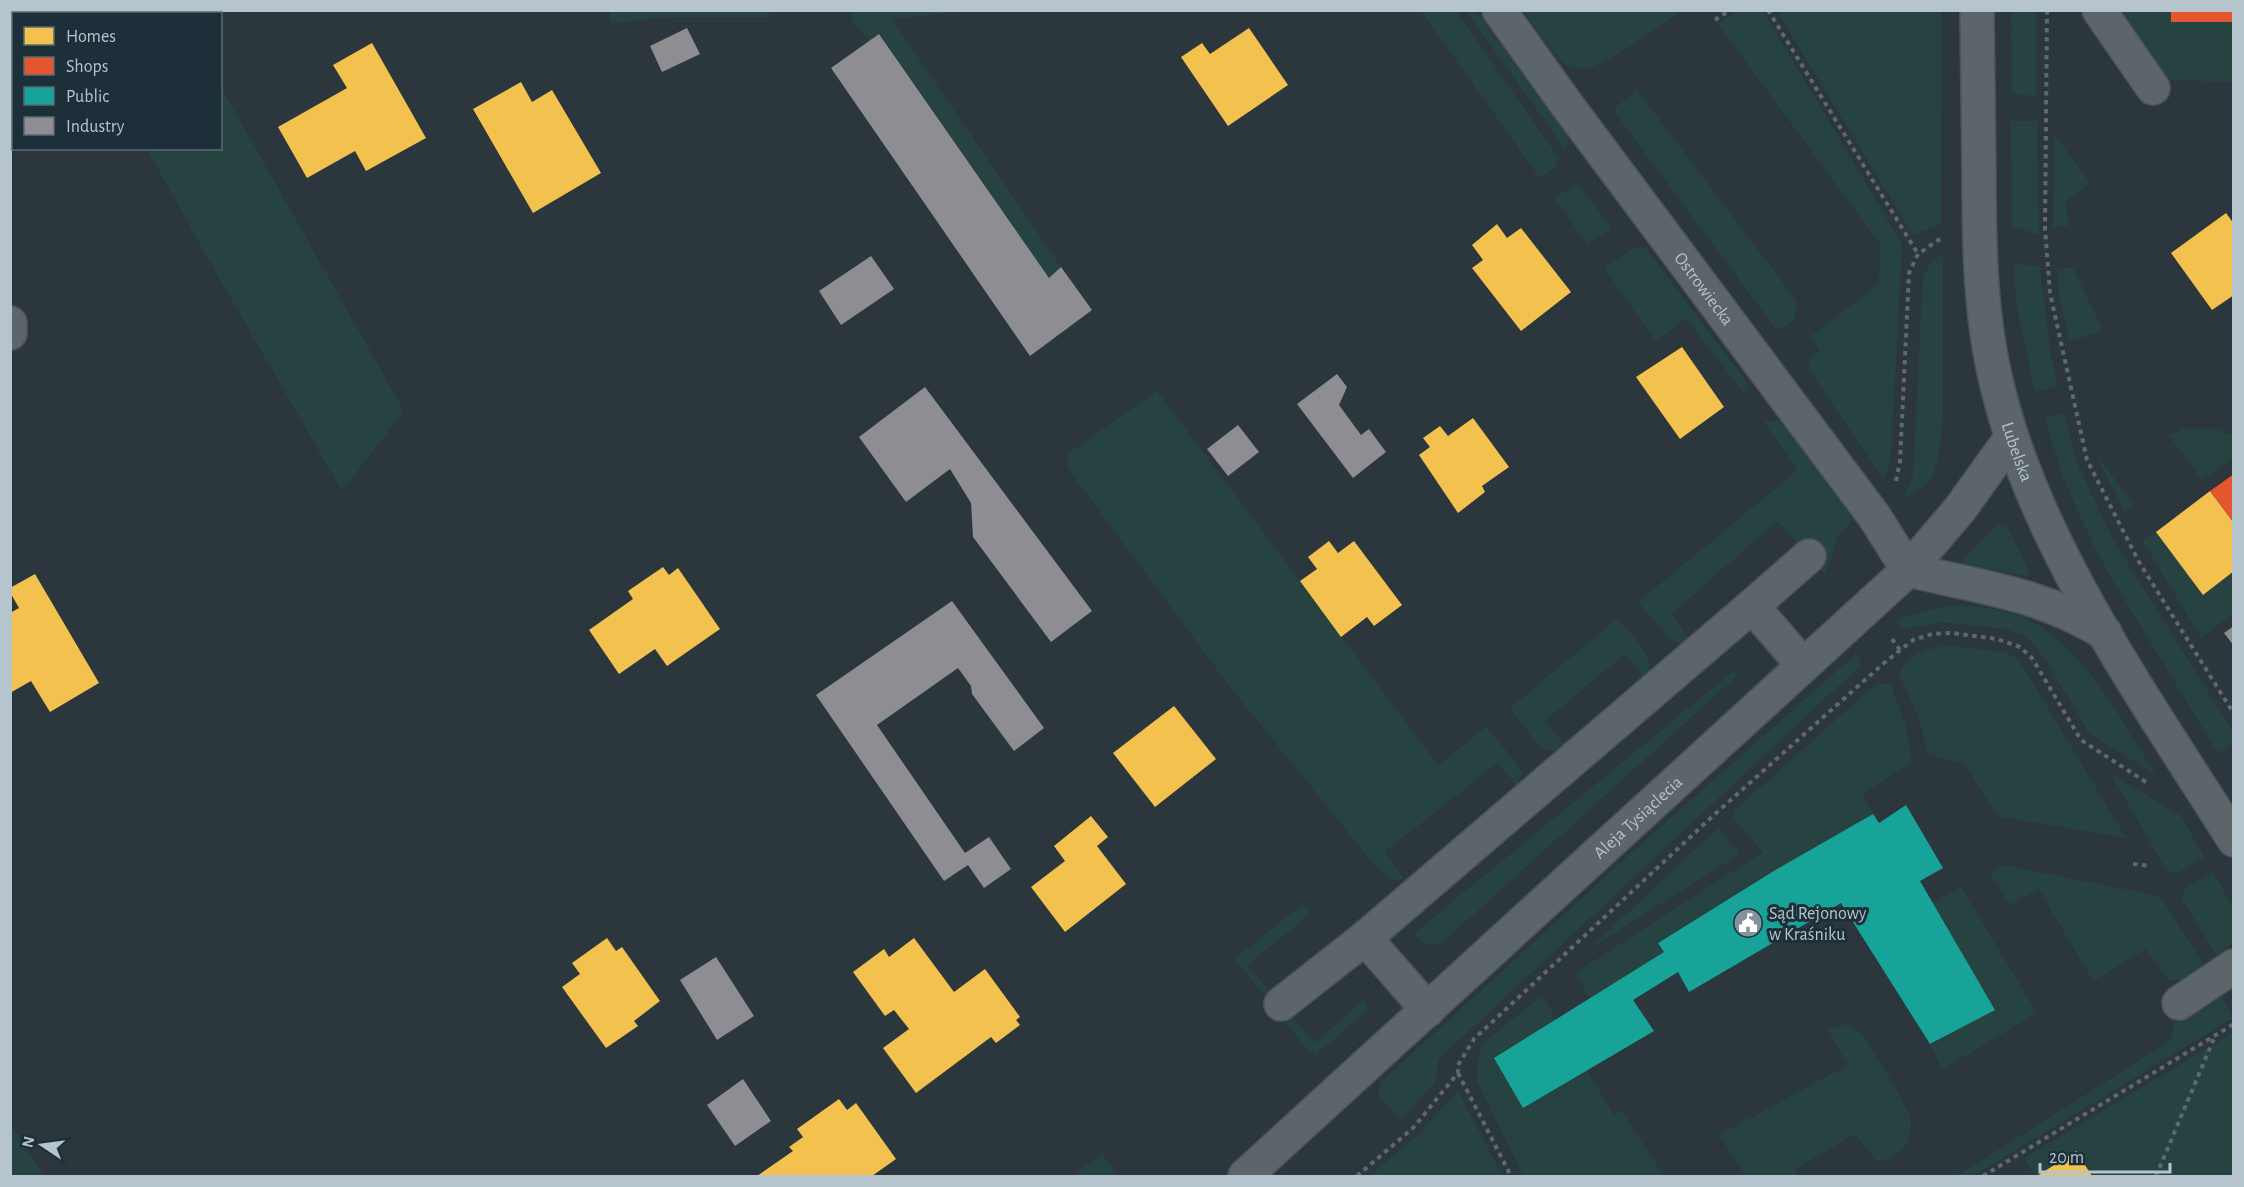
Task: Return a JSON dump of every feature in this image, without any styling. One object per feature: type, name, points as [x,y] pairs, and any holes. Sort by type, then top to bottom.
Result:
[{"type":"street","name":"Ostrowiecka","points":[[1499,10],[1567,105],[1874,516],[1908,570]]},
{"type":"street","name":"Lubelska","points":[[1977,10],[1979,209],[1988,341],[1997,388],[2011,438],[2037,504],[2105,633],[2234,840]]},
{"type":"street","points":[[2099,10],[2152,88]]},
{"type":"street","points":[[10,323],[10,333]]},
{"type":"street","name":"Aleja Tysiąclecia","points":[[1245,1176],[1908,570],[1960,509],[2011,438]]},
{"type":"street","points":[[1281,1004],[1365,938],[1809,556]]},
{"type":"street","points":[[1908,570],[1984,585],[2037,600],[2076,616],[2105,633]]},
{"type":"street","points":[[1752,606],[1803,665]]},
{"type":"street","points":[[1365,938],[1428,1010]]},
{"type":"street","points":[[2178,1003],[2234,966]]},
{"type":"path","points":[[1715,20],[1730,10]]},
{"type":"path","points":[[1768,10],[1918,254]]},
{"type":"path","points":[[2047,10],[2045,229],[2050,293],[2087,460],[2139,562],[2234,714]]},
{"type":"path","points":[[1874,516],[1891,494],[1900,460],[1909,273],[1918,254],[1979,209]]},
{"type":"path","points":[[1511,1176],[1458,1073],[1458,1065],[1474,1039],[1716,814],[1884,663],[1913,640],[1932,634],[1952,633],[1997,639],[2020,647],[2032,658],[2081,740],[2157,789]]},
{"type":"path","points":[[2133,864],[2151,866]]},
{"type":"path","points":[[1983,1176],[2234,1024]]},
{"type":"path","points":[[2156,1176],[2215,1036]]},
{"type":"path","points":[[1357,1176],[1413,1128],[1458,1073]]},
{"type":"green space","points":[[769,10],[768,17],[668,17],[618,23],[611,22],[609,11]]},
{"type":"green space","points":[[1739,10],[1763,11],[1902,244],[1891,456],[1888,470],[1883,478],[1808,368],[1810,358],[1820,350],[1810,337],[1879,284],[1880,244],[1718,24]]},
{"type":"green space","points":[[849,11],[968,11],[892,19],[1061,267],[1049,278],[880,34],[869,41],[853,22]]},
{"type":"green space","points":[[1421,11],[1456,11],[1559,158],[1555,168],[1540,178]]},
{"type":"green space","points":[[1466,11],[1476,11],[1569,139],[1565,149]]},
{"type":"green space","points":[[1524,11],[1682,11],[1605,61],[1593,67],[1575,69],[1557,57]]},
{"type":"green space","points":[[1777,11],[1942,11],[1941,224],[1913,235]]},
{"type":"green space","points":[[2011,11],[2036,11],[2036,96],[2012,94]]},
{"type":"green space","points":[[2118,11],[2171,11],[2172,22],[2233,22],[2233,82],[2166,80]]},
{"type":"green space","points":[[222,89],[404,411],[342,491],[148,150],[222,150]]},
{"type":"green space","points":[[1637,90],[1796,300],[1796,315],[1786,325],[1776,329],[1616,114],[1616,107]]},
{"type":"green space","points":[[2011,121],[2037,121],[2039,235],[2012,226]]},
{"type":"green space","points":[[2054,134],[2090,183],[2066,201],[2069,226],[2053,227]]},
{"type":"green space","points":[[1577,183],[1611,228],[1587,245],[1555,198]]},
{"type":"green space","points":[[1636,247],[1646,248],[1748,384],[1749,389],[1743,392],[1686,318],[1656,341],[1604,268]]},
{"type":"green space","points":[[1943,255],[1943,418],[1938,454],[1930,481],[1904,497],[1913,475],[1923,275],[1934,259]]},
{"type":"green space","points":[[2013,263],[2040,267],[2050,350],[2058,386],[2035,392],[2017,308]]},
{"type":"green space","points":[[2057,268],[2073,268],[2102,328],[2094,334],[2070,341],[2059,294]]},
{"type":"green space","points":[[1157,391],[1438,765],[1486,727],[1516,762],[1522,773],[1517,786],[1497,763],[1385,852],[1404,879],[1388,878],[1376,867],[1230,687],[1067,467],[1069,453]]},
{"type":"green space","points":[[2064,413],[2078,465],[2112,538],[2233,732],[2233,744],[2218,753],[2109,574],[2092,542],[2065,482],[2044,418]]},
{"type":"green space","points":[[1781,420],[1854,520],[1839,533],[1825,574],[1777,521],[1672,614],[1692,643],[1683,645],[1671,640],[1638,602],[1798,470],[1764,422]]},
{"type":"green space","points":[[2210,428],[2233,435],[2233,458],[2202,480],[2169,435],[2184,429]]},
{"type":"green space","points":[[2094,452],[2134,504],[2125,511]]},
{"type":"green space","points":[[1998,525],[2007,526],[2029,571],[2027,576],[1965,564],[1962,561]]},
{"type":"green space","points":[[2156,532],[2203,595],[2233,571],[2233,614],[2201,638],[2142,540]]},
{"type":"green space","points":[[1956,605],[1990,608],[2024,618],[2045,630],[2065,646],[2099,686],[2156,775],[2090,734],[2044,657],[2026,637],[2007,629],[1941,622],[1906,629],[1896,623],[1897,620],[1918,613]]},
{"type":"green space","points":[[1617,619],[1642,647],[1646,655],[1649,663],[1647,681],[1625,654],[1545,721],[1566,747],[1553,752],[1539,747],[1510,708]]},
{"type":"green space","points":[[1949,646],[2004,652],[2015,657],[2126,838],[1997,816],[1965,764],[1928,754],[1919,717],[1899,675],[1906,662],[1912,657],[1927,650]]},
{"type":"green space","points":[[1856,654],[1860,659],[1859,667],[1438,1060],[1435,1082],[1401,1121],[1378,1095],[1381,1082],[1631,853]]},
{"type":"green space","points":[[1736,669],[1737,676],[1441,944],[1426,943],[1413,934]]},
{"type":"green space","points":[[1876,684],[1890,684],[1906,725],[1912,762],[1862,794],[1873,814],[1777,869],[1658,942],[1664,952],[1590,998],[1575,973],[1763,852],[1734,819],[1735,810]]},
{"type":"green space","points":[[2111,774],[2181,816],[2204,857],[2177,873],[2167,871]]},
{"type":"green space","points":[[1718,828],[1740,854],[1589,949]]},
{"type":"green space","points":[[2003,865],[2160,896],[2203,963],[2183,980],[2168,980],[2146,949],[2093,981],[2039,889],[2010,905],[1989,872]]},
{"type":"green space","points":[[2213,872],[2233,907],[2233,943],[2217,956],[2182,899],[2184,888]]},
{"type":"green space","points":[[1961,887],[2037,1013],[1943,1069],[1930,1045],[1995,1010],[1932,902]]},
{"type":"green space","points":[[1302,904],[1310,914],[1247,965],[1315,1043],[1366,998],[1367,1010],[1316,1055],[1305,1047],[1235,959]]},
{"type":"green space","points":[[1542,995],[1556,1019],[1495,1058],[1523,1108],[1587,1071],[1614,1115],[1622,1111],[1664,1176],[1523,1176],[1477,1081],[1477,1061],[1482,1044]]},
{"type":"green space","points":[[2222,997],[2233,1018],[1973,1176],[1957,1176],[2170,1041],[2174,1024]]},
{"type":"green space","points":[[1847,1024],[1867,1041],[1909,1114],[1911,1131],[1904,1147],[1891,1158],[1875,1160],[1855,1134],[1795,1169],[1798,1176],[1746,1176],[1719,1135],[1848,1065],[1828,1030]]},
{"type":"green space","points":[[2233,1033],[2233,1176],[2092,1176],[2076,1151],[2035,1176],[2024,1158]]},
{"type":"green space","points":[[1458,1091],[1502,1176],[1370,1176],[1417,1136]]},
{"type":"green space","points":[[11,1125],[44,1176],[11,1176]]},
{"type":"green space","points":[[1102,1153],[1118,1176],[1074,1176]]},
{"type":"building: Homes","points":[[1249,28],[1288,85],[1228,126],[1181,57],[1202,43],[1210,54]]},
{"type":"building: Homes","points":[[372,43],[426,138],[366,171],[355,151],[307,178],[278,127],[347,88],[333,65]]},
{"type":"building: Homes","points":[[521,82],[532,102],[552,90],[601,173],[533,213],[473,109]]},
{"type":"building: Homes","points":[[2226,213],[2234,224],[2234,295],[2212,310],[2171,253]]},
{"type":"building: Homes","points":[[1497,224],[1507,238],[1521,228],[1571,292],[1521,331],[1472,268],[1483,260],[1472,245]]},
{"type":"building: Homes","points":[[1682,347],[1724,407],[1680,439],[1636,377]]},
{"type":"building: Homes","points":[[1473,418],[1509,467],[1482,486],[1485,492],[1458,513],[1419,455],[1430,447],[1423,438],[1440,426],[1448,436]]},
{"type":"building: Homes","points":[[2210,491],[2234,523],[2234,571],[2203,595],[2156,532]]},
{"type":"building: Homes","points":[[1329,541],[1338,553],[1354,541],[1402,605],[1374,626],[1367,617],[1341,637],[1300,581],[1317,569],[1308,557]]},
{"type":"building: Homes","points":[[663,567],[669,575],[678,568],[720,629],[667,666],[655,649],[619,674],[589,630],[633,599],[628,591]]},
{"type":"building: Homes","points":[[35,574],[99,683],[50,712],[31,681],[10,693],[10,613],[19,608],[10,588]]},
{"type":"building: Homes","points":[[1174,706],[1216,759],[1155,807],[1113,753]]},
{"type":"building: Homes","points":[[1091,816],[1108,837],[1097,846],[1126,884],[1065,932],[1031,887],[1065,861],[1054,846]]},
{"type":"building: Homes","points":[[607,938],[616,951],[622,947],[660,1001],[634,1021],[638,1026],[606,1048],[562,987],[580,974],[572,963]]},
{"type":"building: Homes","points":[[914,938],[954,992],[985,969],[1020,1017],[1016,1020],[1020,1025],[996,1043],[991,1037],[916,1093],[883,1048],[909,1029],[894,1010],[885,1016],[853,972],[884,949],[889,957]]},
{"type":"building: Homes","points":[[839,1099],[847,1110],[856,1103],[896,1159],[872,1176],[757,1176],[793,1151],[789,1147],[803,1137],[797,1129]]},
{"type":"building: Homes","points":[[2076,1151],[2092,1176],[2037,1176]]},
{"type":"building: Shops","points":[[2171,10],[2234,10],[2234,22],[2171,22]]},
{"type":"building: Shops","points":[[2234,474],[2234,523],[2210,491]]},
{"type":"building: Public","name":"Sąd Rejonowy w Kraśniku","points":[[1906,805],[1943,868],[1920,881],[1995,1010],[1930,1044],[1841,903],[1689,992],[1678,972],[1633,1000],[1654,1031],[1523,1108],[1494,1058],[1664,952],[1658,943],[1777,869],[1873,814],[1879,823]]},
{"type":"building: Industry","points":[[687,28],[700,54],[662,72],[650,46]]},
{"type":"building: Industry","points":[[879,34],[1049,278],[1061,267],[1092,310],[1030,356],[831,68]]},
{"type":"building: Industry","points":[[871,256],[894,289],[841,325],[819,291]]},
{"type":"building: Industry","points":[[1337,374],[1347,387],[1339,405],[1361,435],[1369,429],[1386,452],[1353,478],[1297,404]]},
{"type":"building: Industry","points":[[925,387],[1092,611],[1051,642],[973,537],[971,503],[950,469],[906,502],[859,437]]},
{"type":"building: Industry","points":[[1238,425],[1259,452],[1228,476],[1207,449]]},
{"type":"building: Industry","points":[[952,601],[1044,728],[1014,751],[972,694],[971,686],[958,668],[877,725],[965,853],[989,837],[1011,869],[984,888],[968,865],[944,881],[816,695]]},
{"type":"building: Industry","points":[[2234,626],[2234,646],[2224,633]]},
{"type":"building: Industry","points":[[716,957],[754,1016],[717,1040],[680,980]]},
{"type":"building: Industry","points":[[743,1079],[771,1121],[735,1146],[707,1105]]},
{"type":"place","name":"Sąd Rejonowy w Kraśniku","points":[[1748,923]]}]
